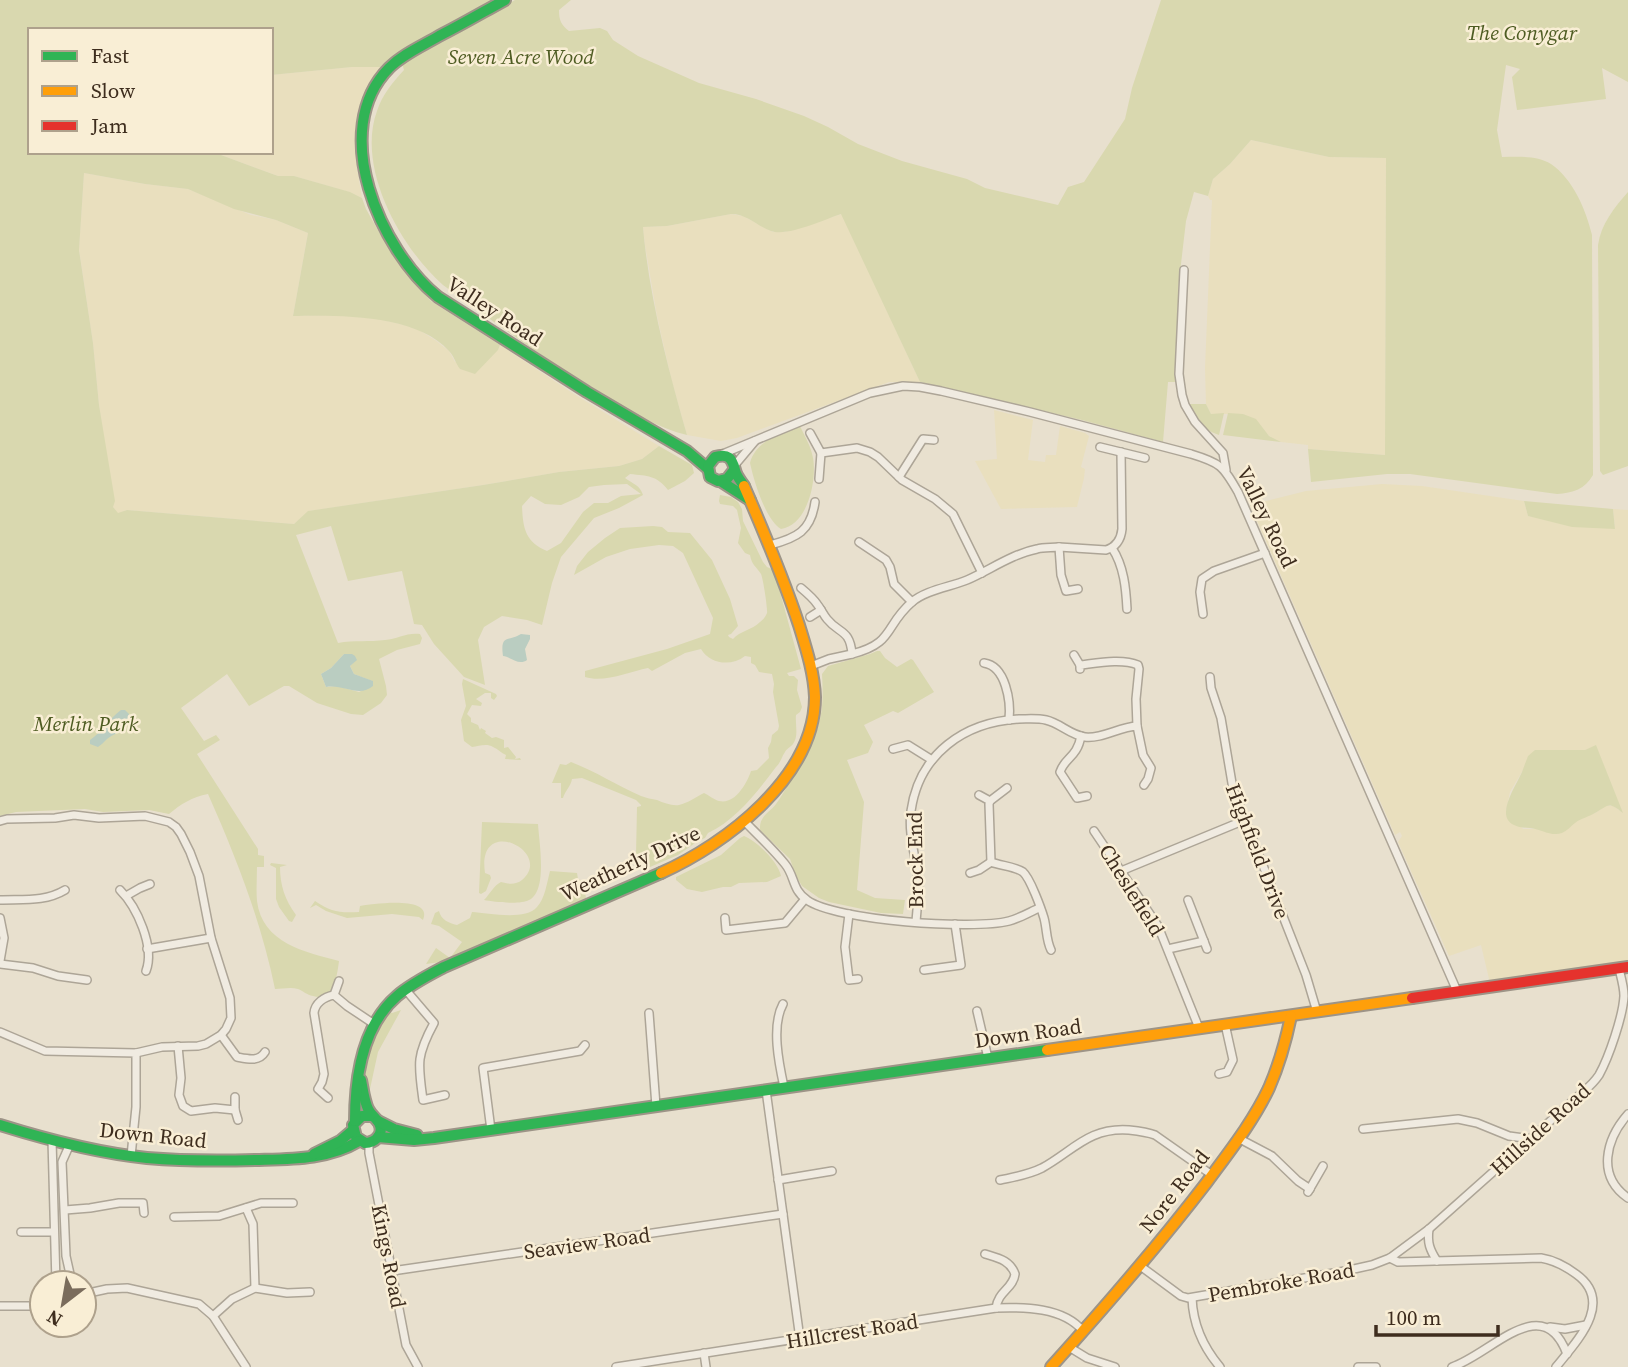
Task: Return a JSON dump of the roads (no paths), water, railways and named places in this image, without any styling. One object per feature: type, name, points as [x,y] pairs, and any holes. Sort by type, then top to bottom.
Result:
[{"type":"street","name":"Valley Road","points":[[505,0],[401,57],[382,76],[367,105],[362,139],[364,170],[373,204],[401,255],[432,293],[575,386],[687,451],[708,468],[713,480],[722,482],[730,478],[734,468],[756,441]]},
{"type":"street","points":[[1184,270],[1180,374],[1182,396],[1195,422],[1222,452],[1226,470]]},
{"type":"street","name":"Valley Road","points":[[715,456],[870,393],[903,386],[920,387],[1030,412],[1191,454],[1211,460],[1226,470],[1457,992]]},
{"type":"street","points":[[810,433],[821,453],[819,479]]},
{"type":"street","points":[[899,477],[921,435],[934,440]]},
{"type":"street","points":[[857,439],[857,448]]},
{"type":"street","points":[[1100,447],[1144,458]]},
{"type":"street","points":[[821,453],[857,448],[870,452],[905,483],[935,499],[953,514],[982,573]]},
{"type":"street","name":"Valley Road","points":[[687,451],[726,456],[733,462],[734,468]]},
{"type":"street","points":[[811,666],[871,648],[881,642],[912,602],[1024,553],[1039,548],[1112,548],[1122,535],[1121,452]]},
{"type":"street","points":[[708,468],[715,456]]},
{"type":"street","name":"Weatherly Drive","points":[[354,1126],[356,1092],[365,1045],[374,1024],[387,1005],[405,989],[449,966],[688,861],[722,840],[744,821],[792,766],[805,742],[814,710],[811,666],[770,545],[734,468]]},
{"type":"street","points":[[722,482],[750,500]]},
{"type":"street","points":[[1109,489],[1121,489]]},
{"type":"street","points":[[770,545],[800,533],[809,523],[815,502]]},
{"type":"street","points":[[953,514],[960,508]]},
{"type":"street","points":[[813,512],[824,514]]},
{"type":"street","points":[[859,542],[886,560],[894,584],[912,602]]},
{"type":"street","points":[[1059,547],[1060,575],[1066,591],[1062,599]]},
{"type":"street","points":[[1112,548],[1122,568],[1127,609]]},
{"type":"street","points":[[866,557],[871,549]]},
{"type":"street","points":[[1203,614],[1200,592],[1202,579],[1213,571],[1265,553]]},
{"type":"street","points":[[1192,577],[1202,579]]},
{"type":"street","points":[[801,588],[814,599],[829,622],[848,637],[852,654]]},
{"type":"street","points":[[1066,591],[1078,589]]},
{"type":"street","points":[[1125,592],[1135,591]]},
{"type":"street","points":[[810,617],[821,610]]},
{"type":"street","points":[[1074,655],[1080,667],[1115,662],[1138,665],[1137,726],[1143,755],[1152,768]]},
{"type":"street","points":[[984,663],[997,664],[1005,685],[1009,720]]},
{"type":"street","name":"Highfield Drive","points":[[1210,677],[1207,688],[1221,718],[1231,782],[1306,975],[1317,1012]]},
{"type":"street","name":"Brock End","points":[[916,922],[918,886],[910,820],[915,792],[932,760],[949,743],[972,728],[1009,720],[1046,720],[1080,736]]},
{"type":"street","points":[[1087,796],[1076,801],[1060,772],[1076,752],[1080,736],[1095,736],[1137,726]]},
{"type":"street","points":[[893,749],[911,742],[932,760]]},
{"type":"street","points":[[1152,768],[1161,766]]},
{"type":"street","points":[[1144,785],[1152,768]]},
{"type":"street","points":[[991,862],[988,814],[990,801],[1007,788]]},
{"type":"street","points":[[979,795],[990,801]]},
{"type":"street","points":[[0,821],[74,815],[99,818],[145,816],[169,822],[179,830],[196,866],[211,938],[230,998],[231,1018],[221,1035],[202,1045],[162,1047],[136,1052],[45,1051],[0,1033]]},
{"type":"street","points":[[1121,871],[1245,820]]},
{"type":"street","points":[[744,821],[785,864],[795,887],[805,899],[822,907],[849,914],[955,924],[1009,921],[1039,908]]},
{"type":"street","name":"Cheslefield","points":[[1094,831],[1155,921],[1199,1028]]},
{"type":"street","points":[[970,873],[991,862],[1015,868],[1025,875],[1044,921],[1046,947]]},
{"type":"street","points":[[126,896],[150,884]]},
{"type":"street","points":[[0,900],[44,899],[65,890]]},
{"type":"street","points":[[120,890],[138,914],[148,949],[149,962],[146,971]]},
{"type":"street","points":[[54,896],[60,903]]},
{"type":"street","points":[[725,918],[726,930],[785,923],[805,899]]},
{"type":"street","points":[[1168,949],[1206,945],[1188,900]]},
{"type":"street","points":[[849,914],[845,944],[849,980]]},
{"type":"street","points":[[0,918],[4,938],[0,963],[83,979],[80,968]]},
{"type":"street","points":[[955,924],[961,965]]},
{"type":"street","points":[[148,949],[211,938]]},
{"type":"street","points":[[924,971],[971,964]]},
{"type":"street","name":"Down Road","points":[[0,1125],[52,1140],[131,1156],[226,1161],[305,1158],[341,1152],[369,1140],[434,1138],[1624,968]]},
{"type":"street","name":"Hillside Road","points":[[1390,1258],[1429,1229],[1590,1086],[1601,1072],[1617,1029],[1624,997],[1624,968]]},
{"type":"street","points":[[328,1098],[318,1089],[324,1074],[314,1012],[321,1000],[334,995],[339,981]]},
{"type":"street","points":[[405,989],[434,1023],[445,1023]]},
{"type":"street","points":[[334,995],[374,1024]]},
{"type":"street","points":[[783,1004],[776,1011],[785,1087]]},
{"type":"street","points":[[977,1011],[988,1058]]},
{"type":"street","points":[[649,1013],[656,1106]]},
{"type":"street","name":"Nore Road","points":[[1051,1367],[1167,1232],[1238,1138],[1270,1083],[1291,1016]]},
{"type":"street","points":[[423,1100],[419,1058],[434,1023]]},
{"type":"street","points":[[1225,1024],[1233,1060],[1225,1075]]},
{"type":"street","points":[[221,1035],[236,1061],[256,1059],[265,1052]]},
{"type":"street","points":[[491,1130],[483,1068],[580,1051],[585,1045]]},
{"type":"street","points":[[178,1046],[181,1078],[179,1095],[183,1107],[191,1111],[215,1108],[235,1110]]},
{"type":"street","points":[[131,1156],[136,1107],[136,1052]]},
{"type":"street","name":"Weatherly Drive","points":[[360,1070],[365,1099],[375,1119]]},
{"type":"street","points":[[766,1090],[800,1339]]},
{"type":"street","points":[[414,1102],[445,1095]]},
{"type":"street","points":[[235,1097],[238,1120]]},
{"type":"street","points":[[1628,1114],[1612,1139],[1607,1161],[1613,1183],[1628,1198]]},
{"type":"street","name":"Down Road","points":[[305,1158],[339,1141],[362,1116],[397,1130],[434,1138]]},
{"type":"street","points":[[1370,1116],[1372,1128]]},
{"type":"street","points":[[354,1126],[355,1137],[369,1140],[381,1128],[375,1119]]},
{"type":"street","points":[[1363,1129],[1458,1119],[1477,1123],[1499,1133],[1531,1139]]},
{"type":"street","points":[[1000,1180],[1011,1174],[1024,1176],[1044,1167],[1092,1135],[1120,1129],[1152,1134],[1212,1175]]},
{"type":"street","points":[[1499,1133],[1509,1145],[1510,1157]]},
{"type":"street","points":[[1238,1138],[1272,1156],[1309,1190],[1324,1166]]},
{"type":"street","points":[[52,1140],[55,1269]]},
{"type":"street","name":"Kings Road","points":[[369,1140],[369,1153],[391,1271],[407,1345],[418,1367]]},
{"type":"street","points":[[69,1269],[62,1161],[70,1144]]},
{"type":"street","points":[[778,1177],[822,1168]]},
{"type":"street","points":[[778,1177],[832,1171]]},
{"type":"street","points":[[65,1210],[116,1203],[143,1203],[144,1213]]},
{"type":"street","points":[[174,1217],[223,1216],[263,1203],[293,1203]]},
{"type":"street","points":[[279,1203],[279,1213]]},
{"type":"street","points":[[246,1208],[253,1224],[255,1288]]},
{"type":"street","name":"Seaview Road","points":[[391,1271],[783,1214]]},
{"type":"street","points":[[184,1217],[184,1227]]},
{"type":"street","points":[[1429,1229],[1428,1244],[1437,1261]]},
{"type":"street","points":[[21,1232],[53,1232]]},
{"type":"street","points":[[997,1258],[999,1248]]},
{"type":"street","points":[[985,1254],[1008,1262],[1015,1276],[998,1297],[996,1308]]},
{"type":"street","points":[[1390,1258],[1398,1262],[1541,1258],[1559,1263],[1579,1276],[1591,1290],[1593,1307],[1587,1324],[1556,1367]]},
{"type":"street","name":"Pembroke Road","points":[[1138,1266],[1181,1296],[1192,1298],[1345,1271],[1390,1258]]},
{"type":"street","points":[[213,1316],[232,1299],[255,1288],[310,1292]]},
{"type":"street","points":[[98,1292],[133,1289],[201,1305],[213,1316],[246,1367]]},
{"type":"street","points":[[297,1293],[298,1303]]},
{"type":"street","points":[[1192,1298],[1195,1323],[1209,1353],[1220,1367]]},
{"type":"street","points":[[0,1306],[28,1306]]},
{"type":"street","name":"Hillcrest Road","points":[[616,1367],[996,1308],[1018,1307],[1045,1311],[1072,1321],[1083,1331]]},
{"type":"street","points":[[1452,1367],[1468,1361],[1518,1330],[1534,1325],[1565,1329],[1587,1324]]},
{"type":"street","points":[[1548,1327],[1562,1342],[1567,1354]]},
{"type":"street","points":[[1069,1347],[1087,1358],[1115,1367]]},
{"type":"street","points":[[704,1353],[706,1367]]},
{"type":"street","points":[[1358,1367],[1376,1367]]},
{"type":"park label","name":"The Conygar","points":[[1522,32]]},
{"type":"park label","name":"Seven Acre Wood","points":[[521,56]]},
{"type":"park label","name":"Merlin Park","points":[[86,723]]}]
